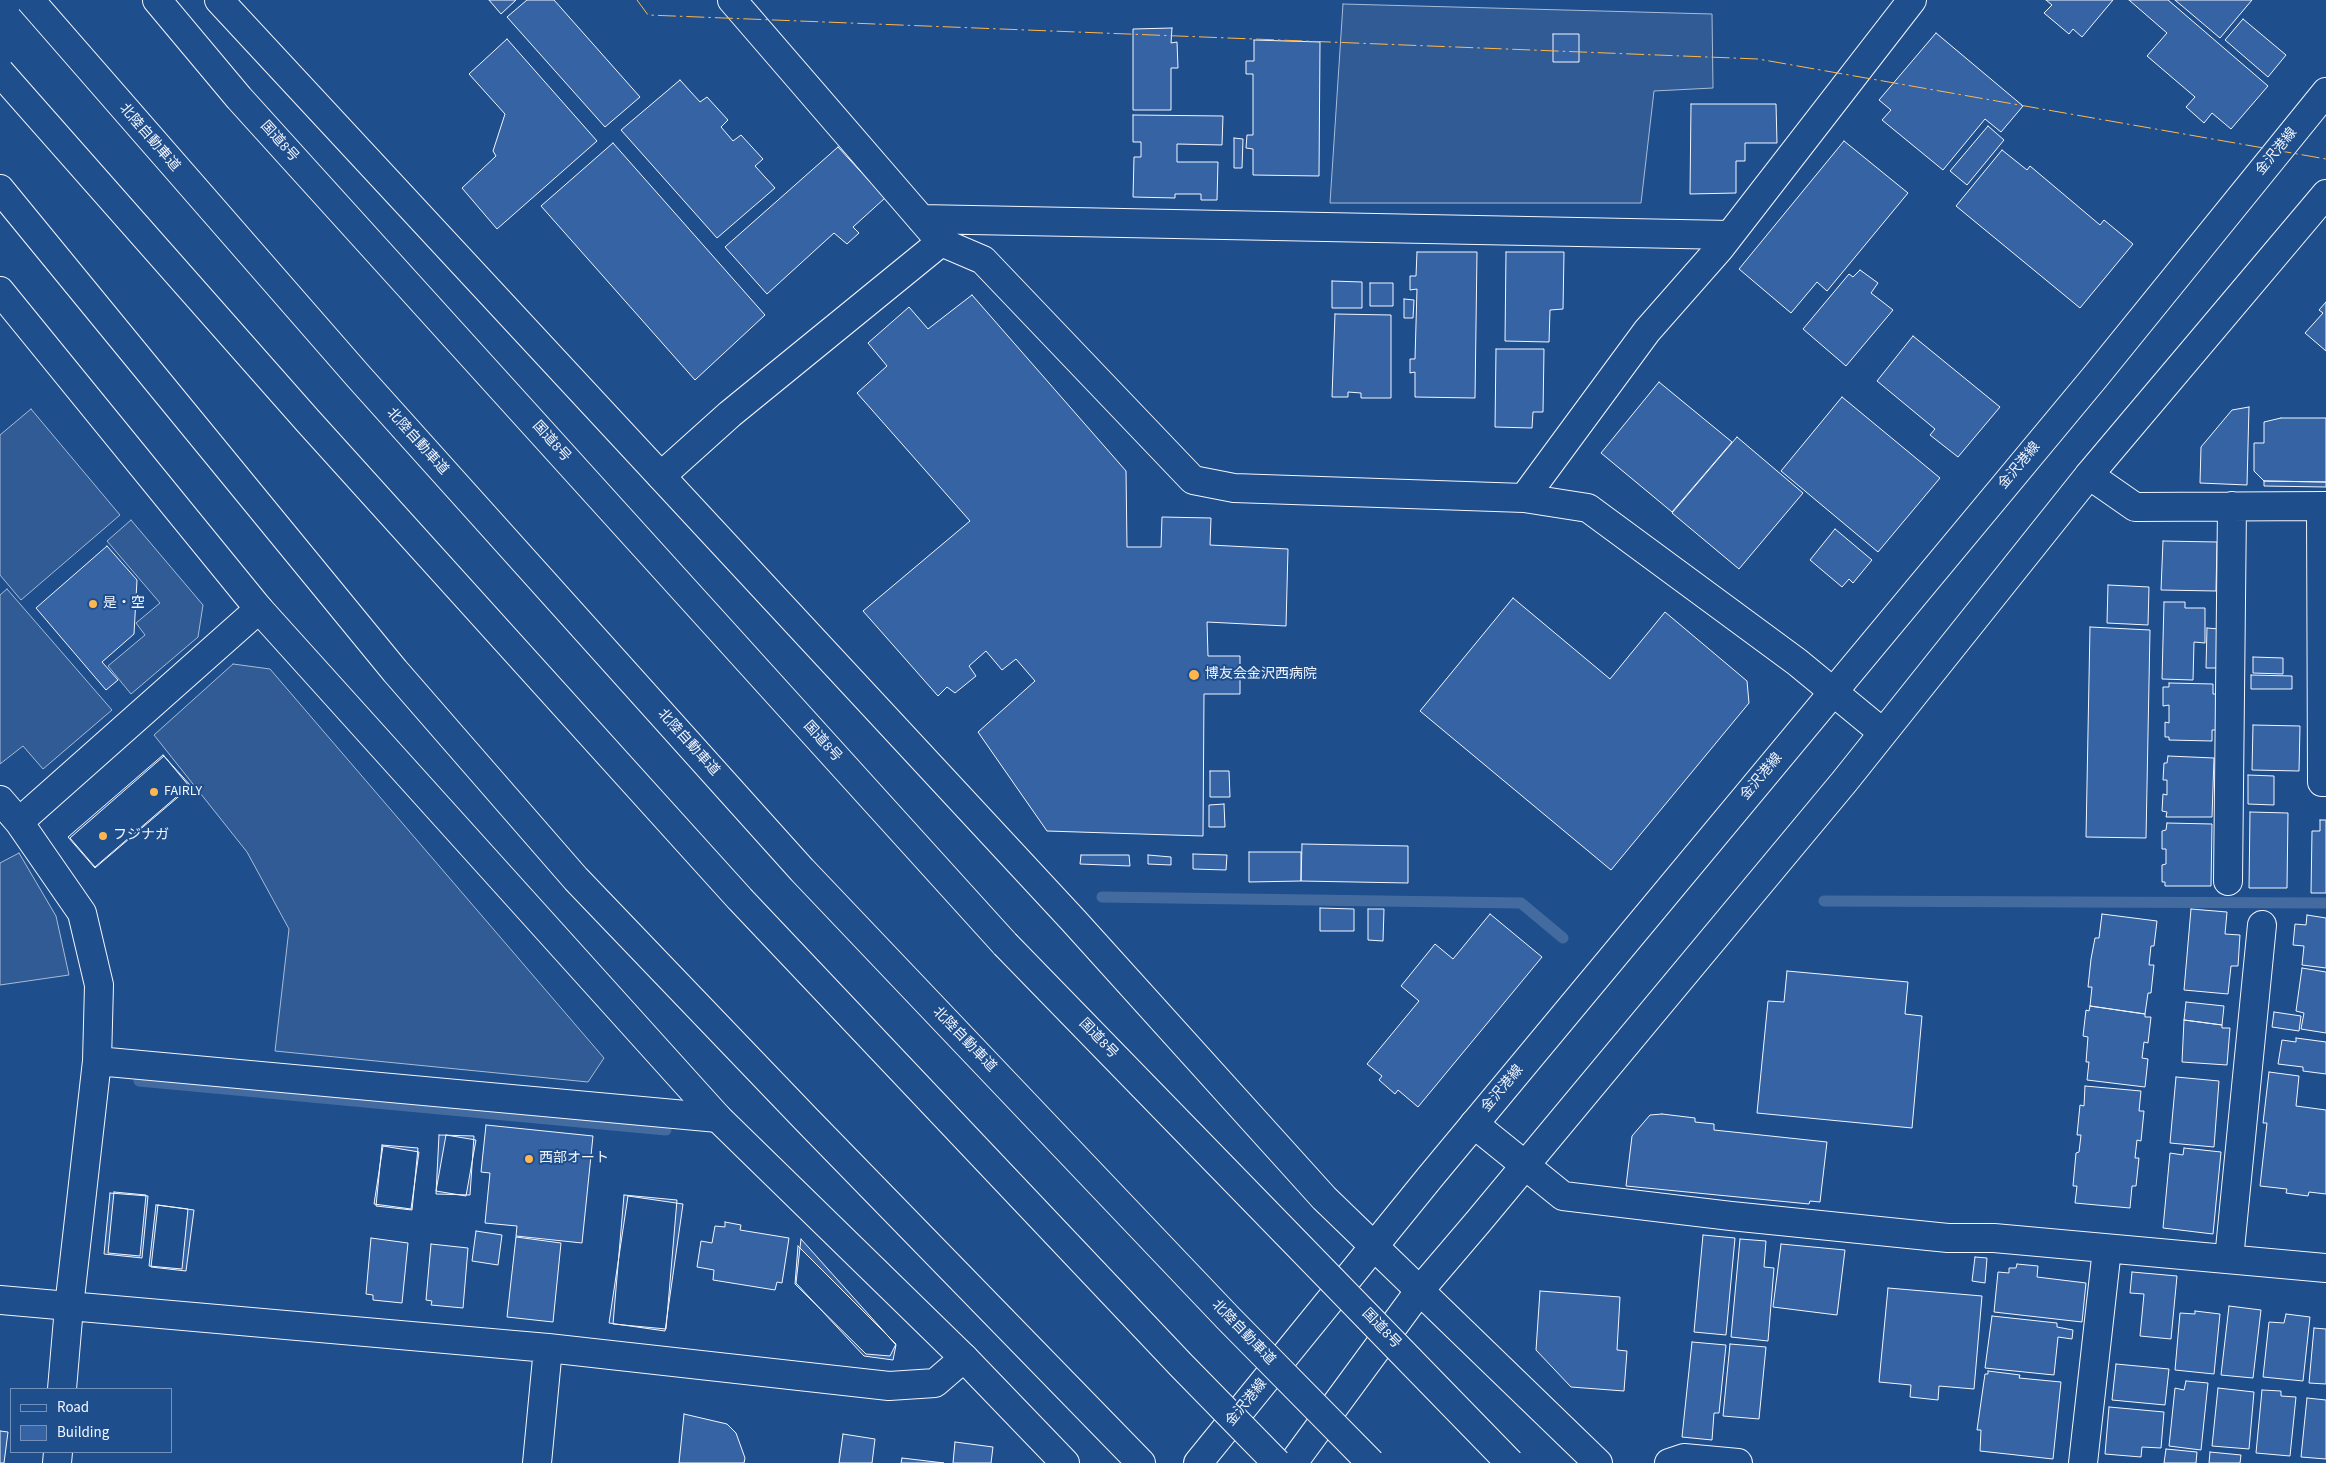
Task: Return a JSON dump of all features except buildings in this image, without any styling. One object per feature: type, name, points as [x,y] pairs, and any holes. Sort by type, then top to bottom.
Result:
[{"type":"main road","name":"北陸自動車道","points":[[30,0],[359,377],[802,870],[1229,1319],[1371,1463]]},
{"type":"main road","name":"国道8号","points":[[158,0],[246,106],[1005,944],[1510,1463]]},
{"type":"main road","points":[[219,0],[1073,920],[1324,1198],[1598,1463]]},
{"type":"main road","points":[[732,0],[941,242],[983,260],[1193,480],[1234,488],[1524,498],[1588,508],[1797,662],[1832,693],[1882,732]]},
{"type":"main road","points":[[1524,498],[1647,331],[1730,235],[1912,0]]},
{"type":"main road","points":[[0,72],[302,413],[733,892],[1181,1366],[1277,1463]]},
{"type":"main road","name":"金沢港線","points":[[1198,1463],[1474,1124],[2095,377],[2326,92]]},
{"type":"main road","points":[[0,189],[395,672],[576,879],[807,1120],[1141,1463]]},
{"type":"main road","points":[[1293,1463],[1420,1290],[1526,1166],[1838,789],[2089,475],[2326,194]]},
{"type":"main road","points":[[921,219],[1730,235]]},
{"type":"main road","points":[[661,476],[730,414],[941,242]]},
{"type":"main road","points":[[0,291],[259,608],[718,1118],[964,1358],[1065,1463]]},
{"type":"main road","points":[[0,297],[34,332]]},
{"type":"main road","points":[[2089,475],[2135,506],[2323,506],[2322,782],[2326,782]]},
{"type":"main road","points":[[2228,881],[2232,506]]},
{"type":"main road","points":[[19,822],[259,608]]},
{"type":"main road","points":[[0,800],[19,822],[82,912],[99,985],[97,1061],[69,1307],[62,1388]]},
{"type":"main road","points":[[2230,1259],[2262,925]]},
{"type":"main road","points":[[97,1061],[718,1118]]},
{"type":"main road","points":[[1474,1124],[1563,1196],[1731,1216],[1948,1238],[1994,1238],[2326,1268]]},
{"type":"main road","points":[[2083,1463],[2107,1249]]},
{"type":"main road","points":[[0,1300],[548,1348],[889,1386],[935,1383],[964,1358]]},
{"type":"main road","points":[[536,1463],[548,1348]]},
{"type":"main road","points":[[1669,1463],[1684,1458],[1738,1463]]},
{"type":"shaded area","points":[[1343,4],[1712,14],[1713,88],[1654,91],[1641,203],[1330,203]]},
{"type":"shaded area","points":[[31,409],[120,515],[21,600],[0,575],[0,435]]},
{"type":"shaded area","points":[[131,520],[203,605],[198,637],[131,694],[108,666],[145,635],[136,623],[160,603],[107,541]]},
{"type":"shaded area","points":[[7,589],[112,710],[43,769],[23,746],[0,764],[0,595]]},
{"type":"shaded area","points":[[233,664],[270,669],[604,1058],[588,1082],[275,1051],[289,929],[247,852],[154,735]]},
{"type":"shaded area","points":[[19,853],[56,916],[69,975],[0,985],[0,863]]},
{"type":"waterway","points":[[1102,897],[1521,903],[1563,938]]},
{"type":"waterway","points":[[1824,901],[2326,903]]},
{"type":"waterway","points":[[139,1081],[666,1130]]},
{"type":"power","points":[[637,0],[648,15],[1758,59],[2326,159]]},
{"type":"place","name":"是・空","points":[[93,604]]},
{"type":"place","name":"博友会金沢西病院","points":[[1194,675]]},
{"type":"place","name":"FAIRLY","points":[[154,792]]},
{"type":"place","name":"フジナガ","points":[[103,836]]},
{"type":"place","name":"西部オート","points":[[529,1159]]}]
